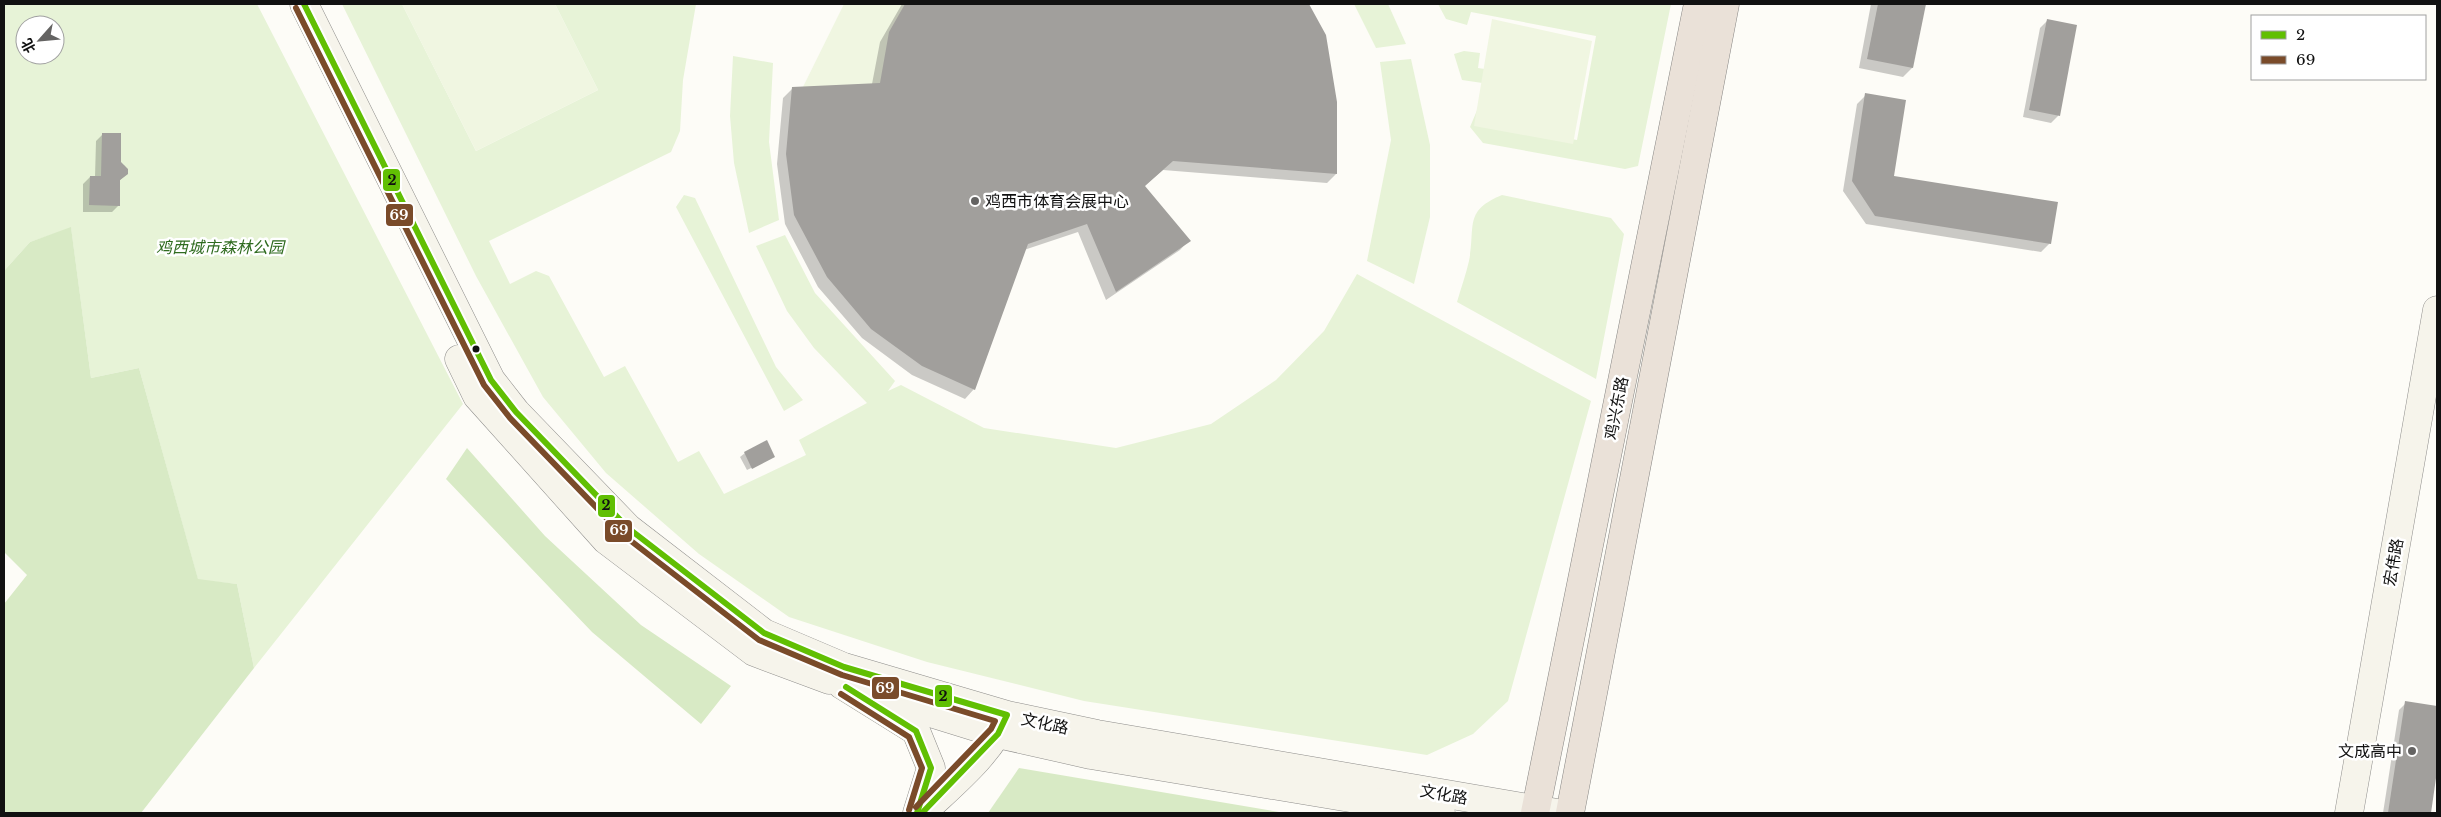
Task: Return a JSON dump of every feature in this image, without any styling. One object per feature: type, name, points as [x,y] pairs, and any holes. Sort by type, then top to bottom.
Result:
[{"type":"highway","name":"鸡兴东路","points":[[1542,812],[1698,4]]},
{"type":"highway","name":"鸡兴东路","points":[[1570,813],[1725,4]]},
{"type":"main road","name":"文化路","points":[[284,4],[477,396],[606,540],[754,652],[842,685],[1003,724],[1106,736],[1542,812]]},
{"type":"main road","name":"文化路","points":[[304,4],[491,380],[516,412],[628,528],[764,632],[844,668],[1092,755],[1441,813]]},
{"type":"main road","name":"宏伟路","points":[[2349,813],[2437,310]]},
{"type":"main road","points":[[842,685],[916,731],[931,768],[917,813]]},
{"type":"main road","points":[[922,813],[1003,724]]},
{"type":"green space","name":"鸡西城市森林公园","points":[[4,4],[257,4],[463,404],[254,668],[237,584],[198,580],[139,368],[91,378],[71,228],[30,242],[4,271]]},
{"type":"green space","points":[[342,4],[402,4],[476,151],[598,90],[555,4],[696,4],[683,80],[680,131],[671,152],[489,241],[510,284],[536,271],[549,276],[604,377],[625,366],[678,462],[699,451],[724,494],[806,455],[799,440],[867,403],[814,348],[787,311],[756,246],[785,235],[815,293],[895,381],[888,391],[901,385],[984,428],[1116,448],[1211,424],[1276,380],[1324,331],[1357,274],[1591,401],[1508,701],[1473,734],[1427,755],[1084,701],[927,662],[789,617],[699,554],[606,473],[543,397],[476,276]]},
{"type":"green space","points":[[402,4],[555,4],[598,90],[476,151]]},
{"type":"green space","points":[[844,4],[935,4],[945,13],[897,103],[800,93]]},
{"type":"green space","points":[[1354,4],[1388,4],[1406,44],[1376,48]]},
{"type":"green space","points":[[1438,4],[1671,4],[1638,166],[1625,169],[1483,143],[1470,127],[1478,108],[1493,124],[1577,140],[1596,36],[1471,12],[1467,25],[1446,19]]},
{"type":"green space","points":[[1492,19],[1592,41],[1573,144],[1474,126]]},
{"type":"green space","points":[[1464,51],[1480,53],[1478,68],[1498,71],[1496,85],[1462,80],[1454,54]]},
{"type":"green space","points":[[733,56],[773,63],[769,142],[779,220],[749,233],[734,163],[730,116]]},
{"type":"green space","points":[[1411,59],[1430,145],[1430,217],[1414,284],[1367,261],[1391,140],[1380,62]]},
{"type":"green space","points":[[684,195],[695,198],[776,367],[803,400],[784,411],[676,207]]},
{"type":"green space","points":[[1502,195],[1611,218],[1624,234],[1596,379],[1457,302],[1469,261],[1472,229],[1476,214],[1481,207]]},
{"type":"green space","points":[[71,227],[91,378],[139,368],[198,579],[237,584],[254,668],[141,813],[4,813],[4,604],[27,575],[4,552],[4,271],[30,242]]},
{"type":"green space","points":[[467,448],[545,536],[641,625],[731,686],[701,724],[592,632],[446,479]]},
{"type":"green space","points":[[1019,768],[1285,813],[988,813]]},
{"type":"building","name":"鸡西市体育会展中心","points":[[905,4],[1309,4],[1326,35],[1337,102],[1337,174],[1173,161],[1145,186],[1191,241],[1116,292],[1087,224],[1028,244],[975,390],[922,366],[871,329],[827,277],[794,215],[786,154],[792,87],[880,83],[889,32]]},
{"type":"building","points":[[1878,4],[1926,4],[1913,68],[1867,59]]},
{"type":"building","points":[[2047,19],[2077,25],[2060,116],[2029,110]]},
{"type":"building","points":[[1865,93],[1906,100],[1894,176],[2058,202],[2051,244],[1875,216],[1852,181]]},
{"type":"building","points":[[102,133],[121,133],[121,162],[128,169],[128,174],[120,180],[120,206],[89,205],[90,176],[101,176]]},
{"type":"building","points":[[767,440],[775,457],[752,469],[744,452]]},
{"type":"building","name":"文成高中","points":[[2405,701],[2437,706],[2437,771],[2431,813],[2388,813]]},
{"type":"transit line","name":"2","points":[[304,4],[491,380],[516,412],[628,528],[764,633],[844,667],[1007,715],[998,734],[922,813]]},
{"type":"transit line","name":"69","points":[[296,8],[484,385],[510,418],[622,534],[759,640],[842,675],[995,721],[991,729],[916,807]]},
{"type":"transit line","name":"2","points":[[846,687],[916,731],[931,768],[917,813]]},
{"type":"transit line","name":"69","points":[[841,694],[909,737],[922,768],[909,810]]},
{"type":"place","name":"鸡西市体育会展中心","points":[[975,201]]},
{"type":"place","name":"文成高中","points":[[2412,751]]}]
